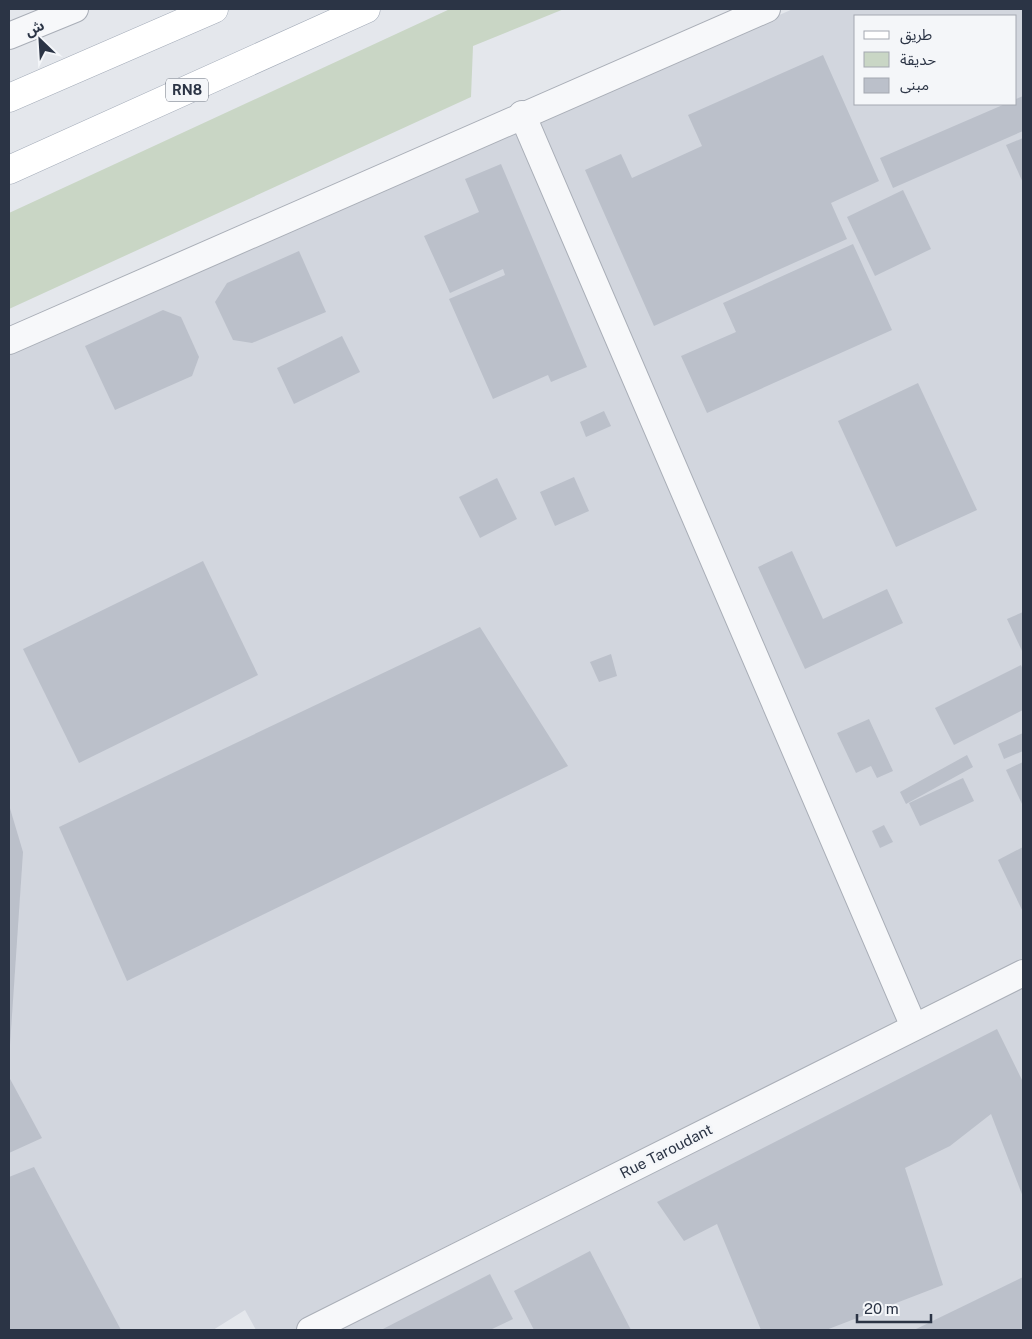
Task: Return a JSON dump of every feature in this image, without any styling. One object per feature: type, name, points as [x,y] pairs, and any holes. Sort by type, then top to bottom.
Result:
[{"type":"main road","points":[[9,98],[214,9]]},
{"type":"main road","name":"RN8","points":[[9,170],[366,9]]},
{"type":"street","points":[[9,36],[47,14],[75,9]]},
{"type":"street","points":[[9,341],[522,114],[767,9]]},
{"type":"street","points":[[522,114],[914,1027]]},
{"type":"street","name":"Rue Taroudant","points":[[310,1330],[1023,973]]},
{"type":"shaded area","points":[[793,9],[1023,9],[1023,1330],[256,1330],[245,1310],[213,1330],[9,1330],[9,351]]},
{"type":"green space","points":[[450,9],[564,9],[473,46],[471,97],[9,309],[9,213]]},
{"type":"building","points":[[823,55],[879,181],[831,203],[847,239],[654,326],[585,170],[621,154],[632,178],[702,146],[688,115]]},
{"type":"building","points":[[1023,96],[1023,131],[893,188],[880,158],[1003,105],[1017,105],[1017,99]]},
{"type":"building","points":[[1023,138],[1023,183],[1006,145]]},
{"type":"building","points":[[501,164],[587,367],[551,382],[548,375],[493,399],[449,299],[505,275],[503,269],[450,293],[424,236],[479,212],[465,179]]},
{"type":"building","points":[[903,190],[931,249],[875,276],[847,217]]},
{"type":"building","points":[[853,244],[892,330],[707,413],[681,356],[736,332],[723,303]]},
{"type":"building","points":[[299,251],[326,312],[252,343],[233,340],[215,302],[227,283]]},
{"type":"building","points":[[163,310],[181,317],[199,357],[192,376],[115,410],[85,346]]},
{"type":"building","points":[[342,336],[360,372],[294,404],[277,368]]},
{"type":"building","points":[[918,383],[977,510],[896,547],[838,421]]},
{"type":"building","points":[[604,411],[611,426],[586,437],[580,422]]},
{"type":"building","points":[[574,477],[589,511],[555,526],[540,492]]},
{"type":"building","points":[[497,478],[517,519],[480,538],[459,497]]},
{"type":"building","points":[[792,551],[823,619],[887,589],[903,623],[805,669],[758,567]]},
{"type":"building","points":[[203,561],[258,675],[79,763],[23,649]]},
{"type":"building","points":[[1023,612],[1023,653],[1007,619]]},
{"type":"building","points":[[480,627],[568,766],[127,981],[59,827]]},
{"type":"building","points":[[611,654],[617,676],[599,682],[590,662]]},
{"type":"building","points":[[1021,665],[1023,670],[1023,710],[954,745],[935,708]]},
{"type":"building","points":[[869,719],[893,771],[877,778],[871,766],[856,773],[837,733]]},
{"type":"building","points":[[1023,733],[1023,751],[1004,759],[998,744]]},
{"type":"building","points":[[967,755],[973,767],[906,804],[900,792]]},
{"type":"building","points":[[1023,762],[1023,806],[1006,770]]},
{"type":"building","points":[[963,778],[974,801],[920,826],[909,803]]},
{"type":"building","points":[[9,805],[23,852],[10,1045],[9,1045]]},
{"type":"building","points":[[884,825],[893,842],[880,848],[872,831]]},
{"type":"building","points":[[1023,847],[1023,912],[998,860]]},
{"type":"building","points":[[997,1029],[1023,1082],[1023,1197],[991,1114],[950,1146],[905,1168],[943,1285],[826,1330],[761,1330],[717,1224],[684,1241],[657,1202]]},
{"type":"building","points":[[9,1077],[42,1138],[9,1153]]},
{"type":"building","points":[[34,1167],[121,1330],[9,1330],[9,1177]]},
{"type":"building","points":[[590,1251],[631,1330],[534,1330],[514,1291]]},
{"type":"building","points":[[490,1274],[513,1319],[490,1330],[381,1330]]},
{"type":"building","points":[[1023,1277],[1023,1330],[914,1330]]}]
